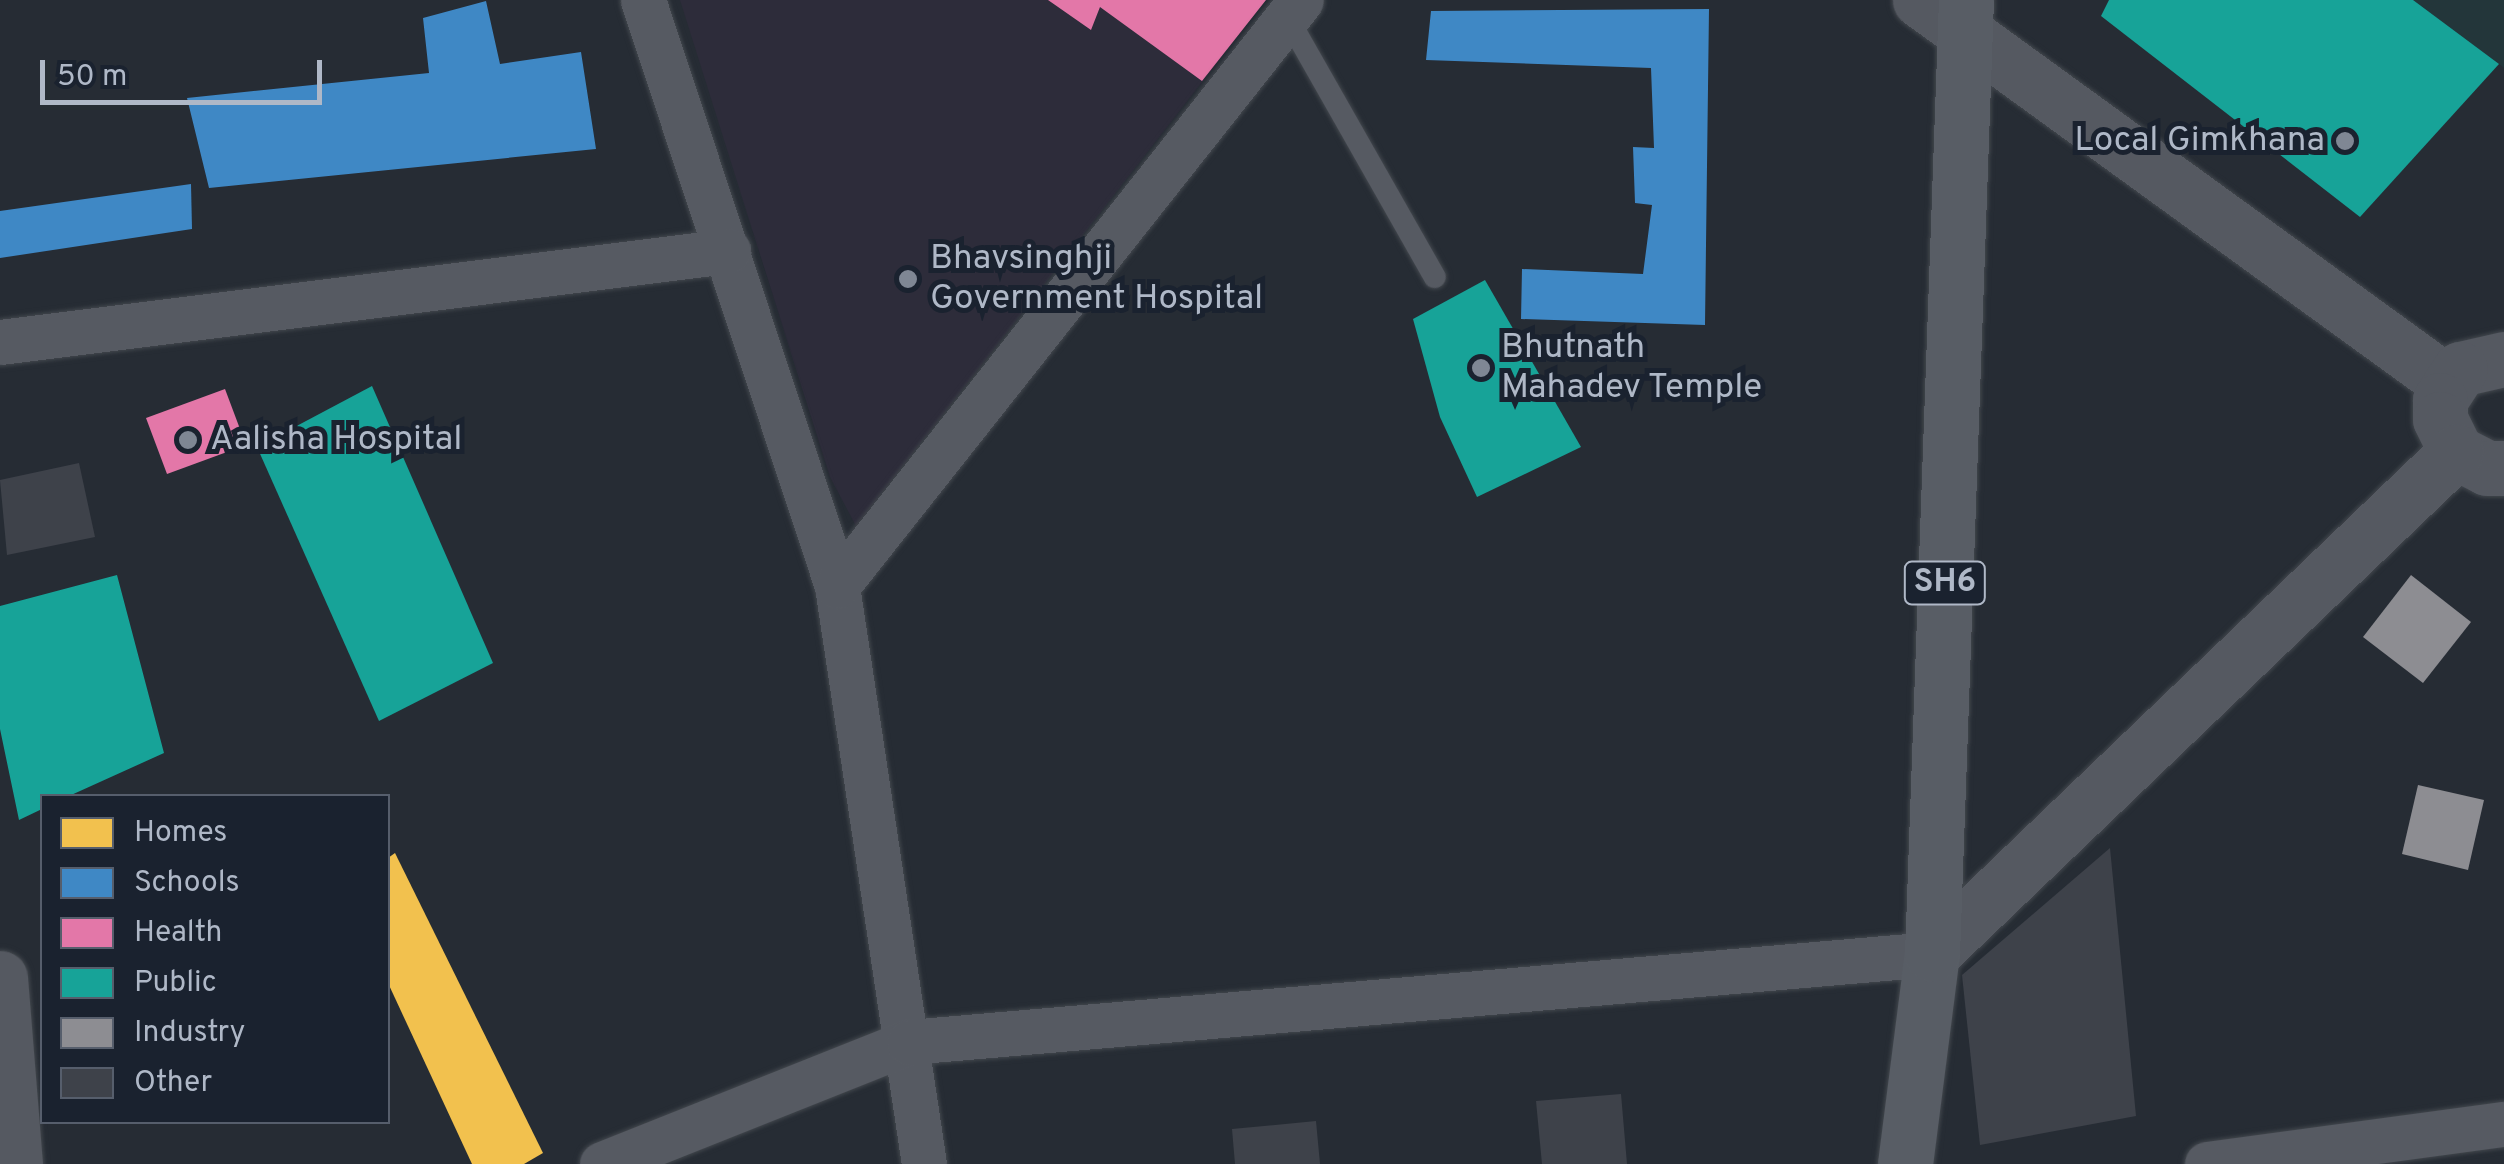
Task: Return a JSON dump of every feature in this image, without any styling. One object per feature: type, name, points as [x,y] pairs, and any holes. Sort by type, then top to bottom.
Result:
[{"type":"main road","name":"SH6","points":[[1904,1164],[1932,954],[1965,17]]},
{"type":"street","points":[[643,0],[837,586],[909,1042],[924,1164]]},
{"type":"street","points":[[1920,0],[1965,17],[2448,383]]},
{"type":"street","points":[[837,586],[1294,8]]},
{"type":"street","points":[[0,342],[728,251]]},
{"type":"street","points":[[602,1164],[909,1042],[1932,954],[2480,460],[2440,419],[2448,383],[2476,360],[2504,359]]},
{"type":"street","points":[[0,978],[15,1164]]},
{"type":"street","points":[[2206,1164],[2504,1124]]},
{"type":"lane","points":[[1294,8],[1435,277]]},
{"type":"shaded area","name":"Bhavsinghji Government Hospital","points":[[680,0],[1266,0],[856,526],[830,477]]},
{"type":"green space","points":[[2413,0],[2504,0],[2504,68],[2499,64]]},
{"type":"building: Homes","points":[[395,853],[543,1153],[524,1164],[472,1164],[390,987],[390,857]]},
{"type":"building: Schools","points":[[486,1],[500,64],[581,52],[596,149],[209,188],[187,98],[429,73],[423,18]]},
{"type":"building: Schools","points":[[1709,9],[1705,325],[1521,319],[1522,269],[1643,274],[1652,205],[1635,203],[1633,147],[1654,148],[1651,68],[1426,60],[1431,11]]},
{"type":"building: Schools","points":[[191,184],[192,229],[0,258],[0,211]]},
{"type":"building: Health","points":[[1048,0],[1266,0],[1202,81],[1100,7],[1091,30]]},
{"type":"building: Health","points":[[225,389],[246,445],[167,474],[146,418]]},
{"type":"building: Public","name":"Local Gimkhana","points":[[2109,0],[2413,0],[2499,64],[2360,217],[2101,16]]},
{"type":"building: Public","name":"Bhutnath Mahadev Temple","points":[[1485,280],[1581,447],[1477,497],[1440,417],[1413,319]]},
{"type":"building: Public","points":[[372,386],[493,663],[379,721],[257,447]]},
{"type":"building: Public","points":[[117,575],[164,753],[73,794],[40,794],[40,810],[19,820],[0,729],[0,606]]},
{"type":"building: Industry","points":[[2411,575],[2471,622],[2423,683],[2363,637]]},
{"type":"building: Industry","points":[[2418,785],[2484,800],[2468,870],[2402,854]]},
{"type":"building: Other","points":[[79,463],[95,537],[7,555],[0,480]]},
{"type":"building: Other","points":[[2110,848],[2136,1116],[1980,1145],[1962,975]]},
{"type":"building: Other","points":[[1621,1094],[1627,1164],[1542,1164],[1536,1101]]},
{"type":"building: Other","points":[[1316,1121],[1320,1164],[1235,1164],[1232,1129]]},
{"type":"place","name":"Local Gimkhana","points":[[2345,141]]},
{"type":"place","name":"Bhavsinghji Government Hospital","points":[[908,279]]},
{"type":"place","name":"Bhutnath Mahadev Temple","points":[[1481,368]]},
{"type":"place","name":"Aalisha Hospital","points":[[188,440]]}]
